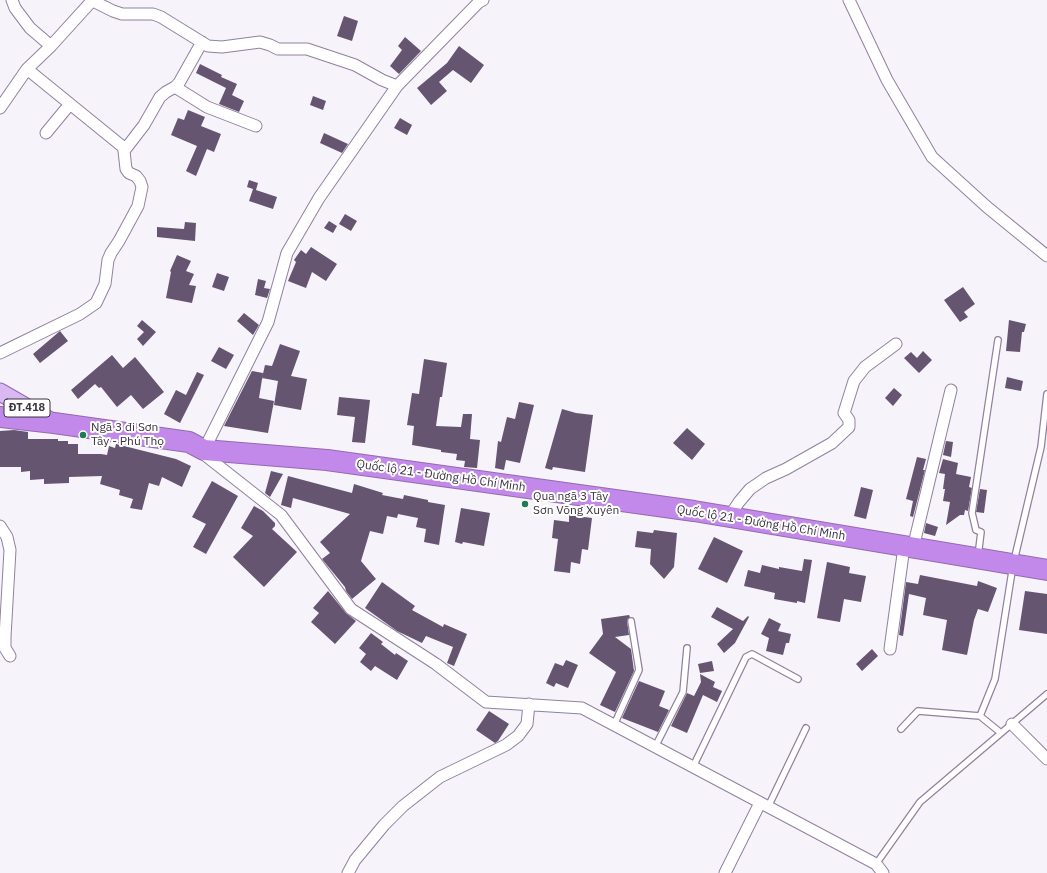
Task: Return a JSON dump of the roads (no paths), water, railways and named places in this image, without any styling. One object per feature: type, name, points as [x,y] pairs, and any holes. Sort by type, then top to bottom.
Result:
[{"type":"highway","name":"Quốc lộ 21 - Đường Hồ Chí Minh","points":[[0,417],[54,423],[196,446],[327,460],[729,517],[978,560],[1047,570]]},
{"type":"main road","name":"ĐT.418","points":[[0,392],[54,423]]},
{"type":"street","points":[[12,0],[15,8],[30,28],[51,46]]},
{"type":"street","points":[[0,108],[27,69],[51,46],[91,0],[122,14],[153,14],[161,17],[208,46],[222,47],[260,42],[266,43],[278,50],[307,49],[355,65],[382,80],[397,86]]},
{"type":"street","points":[[483,0],[397,86],[319,198],[287,253],[268,322],[196,446],[281,515],[351,609],[436,664],[486,702],[582,708],[880,869]]},
{"type":"street","points":[[849,0],[888,80],[932,157],[987,207],[1047,256]]},
{"type":"street","points":[[124,151],[144,125],[160,97],[175,87],[202,42]]},
{"type":"street","points":[[0,353],[80,314],[96,303],[106,284],[108,260],[138,206],[142,187],[140,181],[126,169],[123,147],[27,69]]},
{"type":"street","points":[[175,87],[207,107],[256,126]]},
{"type":"street","points":[[46,132],[70,104]]},
{"type":"street","points":[[729,517],[738,502],[750,489],[766,478],[786,469],[832,443],[849,427],[849,420],[844,413],[854,381],[865,367],[896,344]]},
{"type":"street","points":[[890,649],[908,548],[950,390]]},
{"type":"street","points":[[0,526],[7,537],[10,550],[5,648],[10,656]]},
{"type":"street","points":[[348,873],[355,860],[402,806],[440,777],[506,745],[518,736],[527,724],[529,704]]},
{"type":"street","points":[[1012,724],[1047,760]]},
{"type":"street","points":[[725,873],[764,805]]},
{"type":"lane","points":[[978,560],[981,532],[976,530],[972,513],[998,340]]},
{"type":"lane","points":[[980,716],[996,679],[1013,565],[1041,447],[1047,394]]},
{"type":"lane","points":[[614,724],[639,670],[631,621]]},
{"type":"lane","points":[[656,747],[683,692],[687,648]]},
{"type":"lane","points":[[693,767],[746,657],[752,654],[798,679]]},
{"type":"lane","points":[[880,869],[920,802],[1047,694]]},
{"type":"lane","points":[[901,729],[918,711],[980,716],[1001,733]]},
{"type":"lane","points":[[764,805],[806,728]]},
{"type":"place","name":"Ngã 3 đi Sơn Tây - Phú Thọ","points":[[83,435]]},
{"type":"place","name":"Qua ngã 3 Tây Sơn Võng Xuyên","points":[[525,504]]}]
